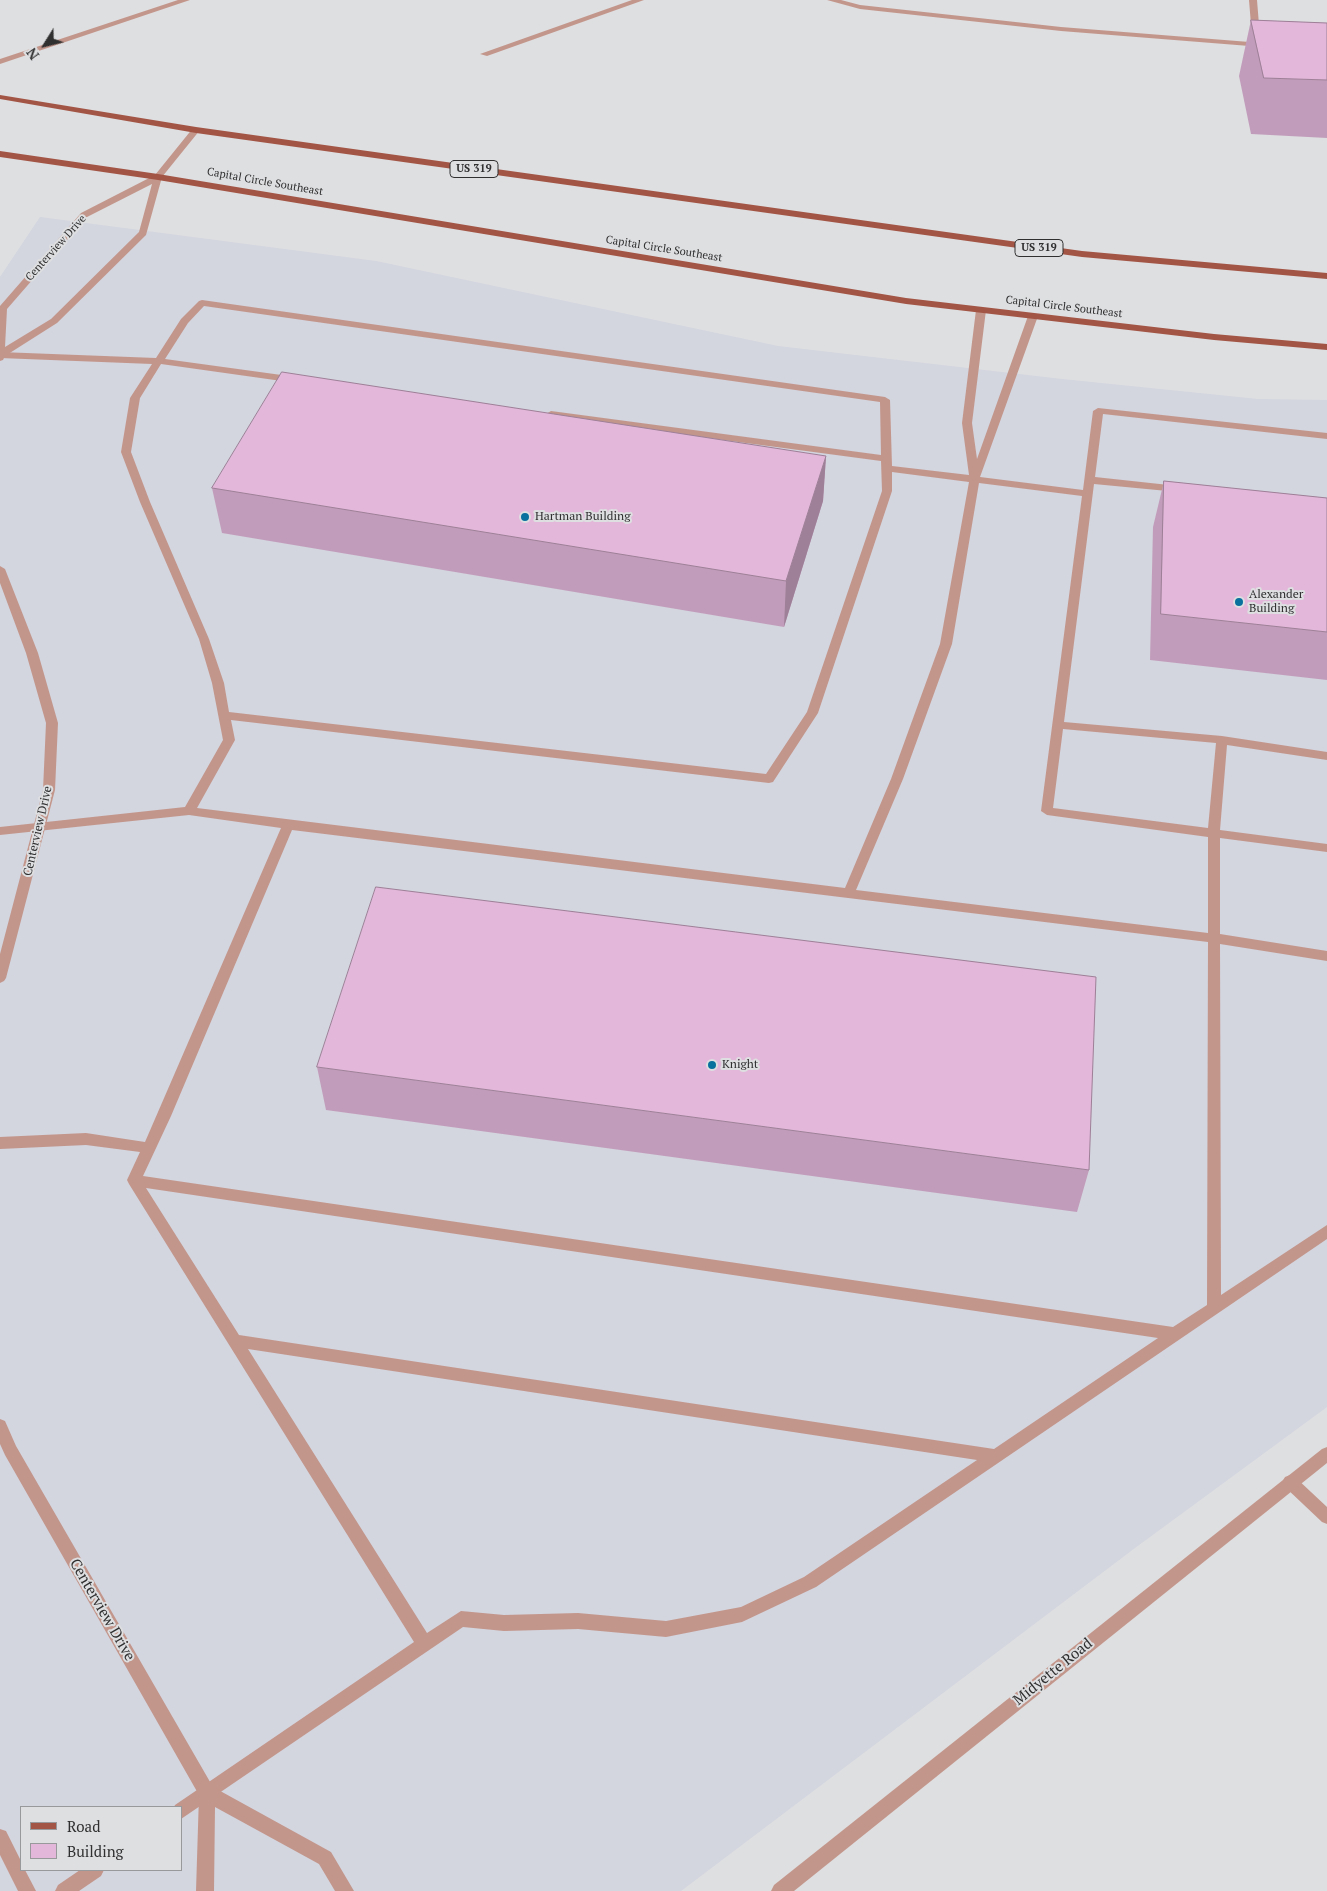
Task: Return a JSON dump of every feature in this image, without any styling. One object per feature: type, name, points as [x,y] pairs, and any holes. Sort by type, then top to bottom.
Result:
[{"type":"main road","name":"US 319","points":[[0,97],[196,130],[1082,254],[1327,276]]},
{"type":"main road","name":"Capital Circle Southeast","points":[[0,154],[158,177],[906,301],[1327,347]]},
{"type":"street","points":[[0,62],[186,0]]},
{"type":"street","points":[[484,54],[640,0]]},
{"type":"street","points":[[831,0],[860,7],[1062,29],[1274,45]]},
{"type":"street","points":[[1252,0],[1257,44]]},
{"type":"street","name":"Centerview Drive","points":[[0,356],[54,321],[142,233],[158,177],[196,130]]},
{"type":"street","name":"Centerview Drive","points":[[0,356],[2,309],[77,222],[84,215],[158,177]]},
{"type":"street","points":[[190,811],[228,740],[224,715],[218,683],[204,639],[145,502],[126,452],[135,398],[184,321],[202,303],[885,400],[887,491],[812,713],[769,779],[224,715]]},
{"type":"street","points":[[974,480],[967,423],[982,310]]},
{"type":"street","points":[[850,893],[897,779],[946,644],[974,480],[1032,316]]},
{"type":"street","points":[[0,356],[158,361],[306,381]]},
{"type":"street","points":[[1327,436],[1098,411],[1047,811],[1327,848]]},
{"type":"street","points":[[542,413],[886,464],[974,480],[1088,494]]},
{"type":"street","points":[[1089,480],[1188,490]]},
{"type":"street","name":"Centerview Drive","points":[[0,569],[32,652],[52,723],[49,790],[0,978]]},
{"type":"street","points":[[1058,725],[1222,740],[1327,756]]},
{"type":"street","points":[[1214,1308],[1214,833],[1222,740]]},
{"type":"street","points":[[0,831],[41,825],[190,811],[288,825],[1213,938],[1327,956]]},
{"type":"street","points":[[134,1180],[288,825]]},
{"type":"street","points":[[0,1143],[86,1139],[149,1148]]},
{"type":"street","points":[[134,1180],[1176,1334]]},
{"type":"street","points":[[134,1180],[425,1644]]},
{"type":"street","points":[[182,1810],[461,1620],[504,1623],[578,1622],[666,1629],[742,1614],[810,1582],[1327,1231]]},
{"type":"street","points":[[235,1341],[995,1456]]},
{"type":"street","name":"Centerview Drive","points":[[0,1426],[10,1450],[207,1793]]},
{"type":"street","name":"Midyette Road","points":[[780,1891],[1327,1454]]},
{"type":"street","points":[[1290,1482],[1327,1517]]},
{"type":"street","points":[[205,1891],[207,1793]]},
{"type":"street","points":[[207,1793],[325,1858],[345,1891]]},
{"type":"street","points":[[0,1837],[27,1891]]},
{"type":"street","points":[[64,1891],[94,1871]]},
{"type":"shaded area","points":[[40,217],[376,261],[778,346],[1062,379],[1258,399],[1327,400],[1327,1407],[1135,1548],[681,1891],[0,1891],[0,277]]},
{"type":"building","points":[[1251,20],[1327,23],[1327,80],[1264,78]]},
{"type":"building","name":"Hartman Building","points":[[282,372],[826,456],[786,581],[212,488]]},
{"type":"building","name":"Alexander Building","points":[[1164,481],[1327,498],[1327,632],[1161,614]]},
{"type":"building","name":"Knight","points":[[376,887],[1096,977],[1089,1170],[317,1067]]},
{"type":"place","name":"Hartman Building","points":[[525,517]]},
{"type":"place","name":"Alexander Building","points":[[1239,602]]},
{"type":"place","name":"Knight","points":[[712,1065]]}]
